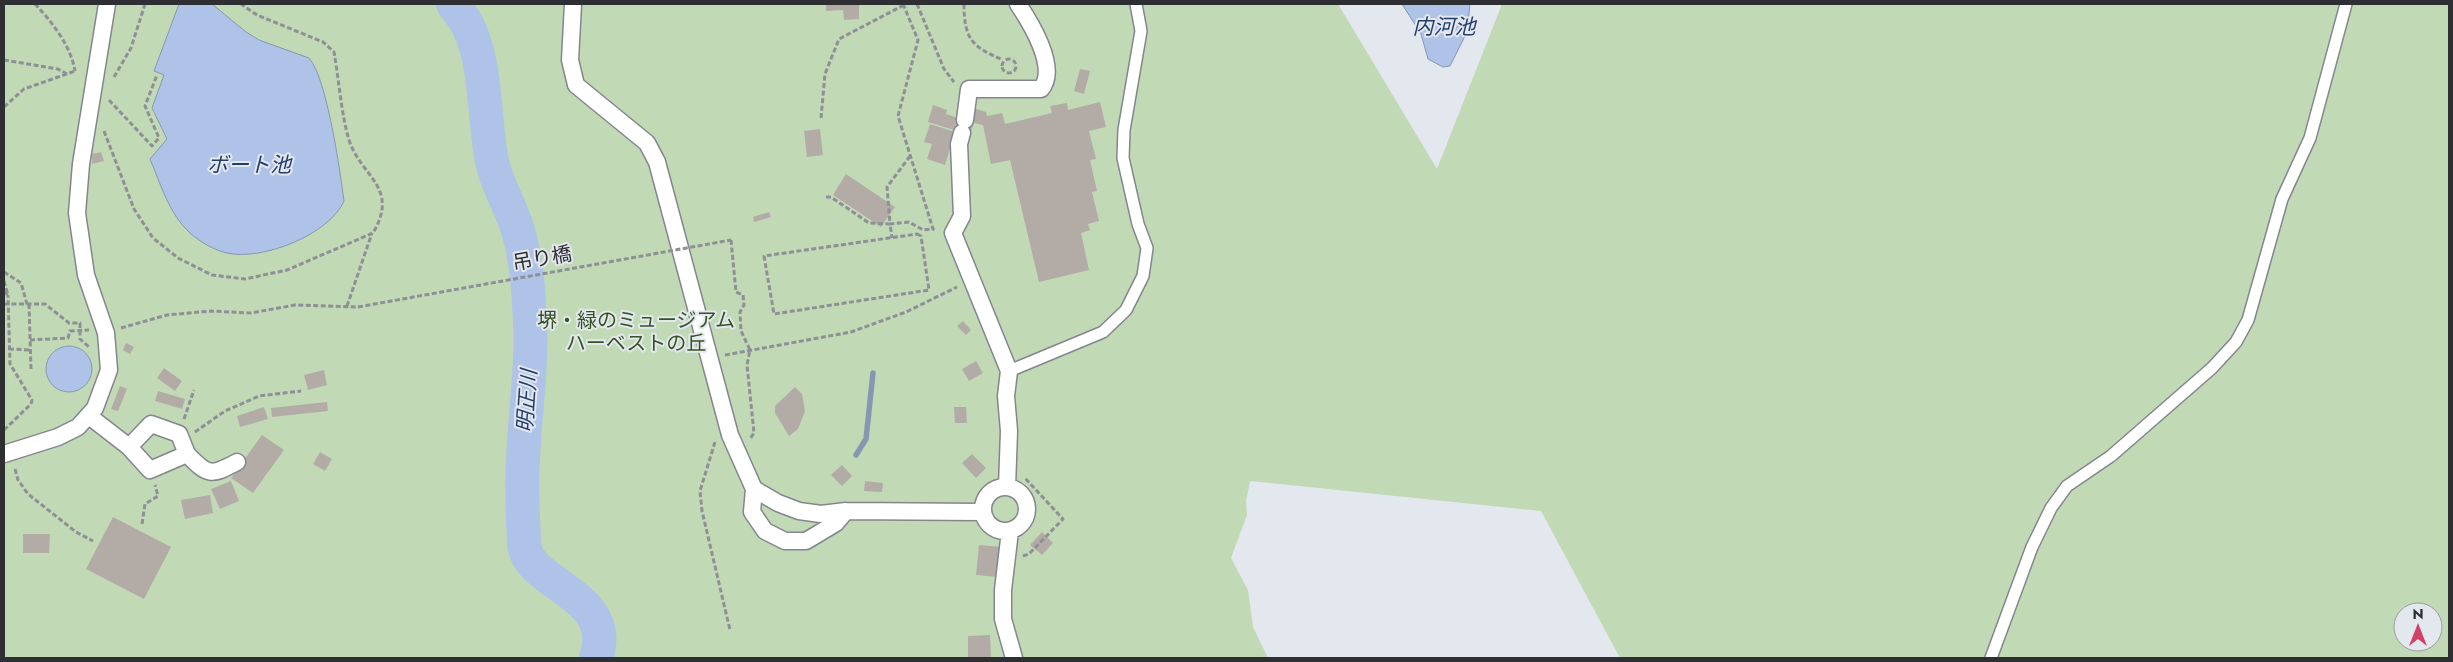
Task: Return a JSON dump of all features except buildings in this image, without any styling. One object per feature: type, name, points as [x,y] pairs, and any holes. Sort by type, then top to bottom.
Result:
[{"type":"street","points":[[7,454],[58,437],[78,427],[89,416],[105,386],[109,370],[106,333],[86,275],[77,213],[81,164],[107,4]]},
{"type":"street","points":[[573,4],[570,60],[576,85],[647,144],[657,162],[724,413],[736,448],[754,489],[752,512],[765,531],[785,541],[806,541],[836,523],[846,512]]},
{"type":"street","points":[[1007,487],[1009,431],[1006,396],[1009,371],[953,233],[962,216],[959,144],[964,126],[969,89],[1041,89],[1044,85],[1046,62],[1040,41],[1018,4]]},
{"type":"street","points":[[89,416],[129,447],[150,470],[187,454]]},
{"type":"street","points":[[129,447],[151,424],[180,435],[187,454],[203,471],[216,472],[237,462]]},
{"type":"street","points":[[1007,487],[1021,494],[1027,508],[1023,522],[1010,531],[996,530],[989,526],[982,512],[985,499],[989,494],[994,490],[1007,487]]},
{"type":"street","points":[[754,489],[778,503],[799,510],[821,514],[846,512],[982,512]]},
{"type":"street","points":[[1010,531],[1003,619],[1014,658]]},
{"type":"lane","points":[[1009,371],[1103,332],[1126,310],[1143,276],[1147,248],[1138,224],[1123,158],[1124,130],[1141,31],[1136,4]]},
{"type":"lane","points":[[1992,658],[2032,547],[2051,508],[2067,486],[2111,456],[2212,368],[2236,342],[2248,320],[2282,199],[2310,138],[2346,4]]},
{"type":"path","points":[[4,107],[24,89],[75,72],[73,62],[62,41],[49,20],[35,4]]},
{"type":"path","points":[[94,90],[110,82],[131,48],[145,4]]},
{"type":"path","points":[[241,4],[257,15],[323,42],[334,52],[350,141],[379,188],[384,210],[373,233],[347,306]]},
{"type":"path","points":[[821,118],[825,74],[839,39],[903,4],[918,40],[898,116],[933,228],[940,234],[953,233]]},
{"type":"path","points":[[917,4],[944,69],[954,82],[969,89]]},
{"type":"path","points":[[964,4],[964,22],[970,39],[977,48],[1003,60],[1012,60],[1016,64],[1015,70],[1012,73],[1005,72],[1003,60]]},
{"type":"path","points":[[4,60],[58,69],[68,74]]},
{"type":"path","points":[[94,90],[110,100],[152,146],[159,138],[146,106],[157,75]]},
{"type":"path","points":[[90,115],[101,122],[134,209],[153,238],[178,258],[212,275],[245,279],[288,270],[373,233]]},
{"type":"path","points":[[892,238],[887,187],[911,156]]},
{"type":"path","points":[[826,197],[831,197],[869,223],[890,224],[909,222],[923,230],[933,228]]},
{"type":"path","points":[[917,234],[921,236],[929,290],[774,314],[764,256],[892,238],[917,234]]},
{"type":"path","name":"吊り橋","points":[[106,333],[167,314],[211,311],[251,313],[295,305],[358,307],[731,240],[736,292],[743,295],[744,305],[740,312],[741,331],[750,350]]},
{"type":"path","points":[[4,272],[21,283],[28,304],[31,369]]},
{"type":"path","points":[[709,358],[851,332],[906,312],[972,280]]},
{"type":"path","points":[[4,281],[9,304],[10,364]]},
{"type":"path","points":[[4,292],[8,295]]},
{"type":"path","points":[[4,304],[45,304],[69,323]]},
{"type":"path","points":[[30,340],[68,338],[70,331],[80,331]]},
{"type":"path","points":[[9,350],[31,350]]},
{"type":"path","points":[[736,448],[748,442],[754,433],[747,365],[750,350]]},
{"type":"path","points":[[4,360],[10,364],[32,400],[31,404],[4,430]]},
{"type":"path","points":[[194,390],[180,435],[192,434],[225,411],[258,396],[301,391]]},
{"type":"path","points":[[724,413],[700,491],[702,510],[730,630]]},
{"type":"path","points":[[7,454],[18,480],[28,494],[76,532],[93,541]]},
{"type":"path","points":[[1007,557],[1018,558],[1029,554],[1063,519],[1008,459]]},
{"type":"path","points":[[142,524],[145,504],[158,496]]},
{"type":"green space","name":"堺・緑のミュージアム ハーベストの丘","points":[[4,4],[1338,4],[1437,169],[1502,4],[2449,4],[2449,658],[1620,658],[1541,511],[1250,481],[1246,501],[1247,515],[1231,558],[1248,590],[1253,627],[1268,658],[4,658]]},
{"type":"water","name":"ボート池","points":[[179,4],[212,4],[246,32],[259,40],[309,58],[316,69],[332,126],[344,201],[336,213],[324,225],[310,235],[293,243],[258,253],[227,253],[212,248],[194,236],[176,217],[150,159],[167,139],[152,108],[164,75],[154,71]]},
{"type":"water","name":"内河池","points":[[1402,4],[1470,4],[1467,32],[1450,66],[1443,67],[1428,59],[1421,34]]},
{"type":"water","points":[[69,346],[82,350],[88,356],[92,369],[88,382],[82,388],[69,392],[56,388],[50,382],[46,369],[50,356],[56,350]]},
{"type":"waterway","name":"明正川","points":[[453,4],[463,17],[474,40],[484,90],[493,166],[516,224],[526,269],[530,344],[522,470],[524,543],[529,558],[539,570],[583,604],[594,619],[599,636],[596,658]]},
{"type":"waterway","points":[[856,455],[866,439],[873,373]]}]
